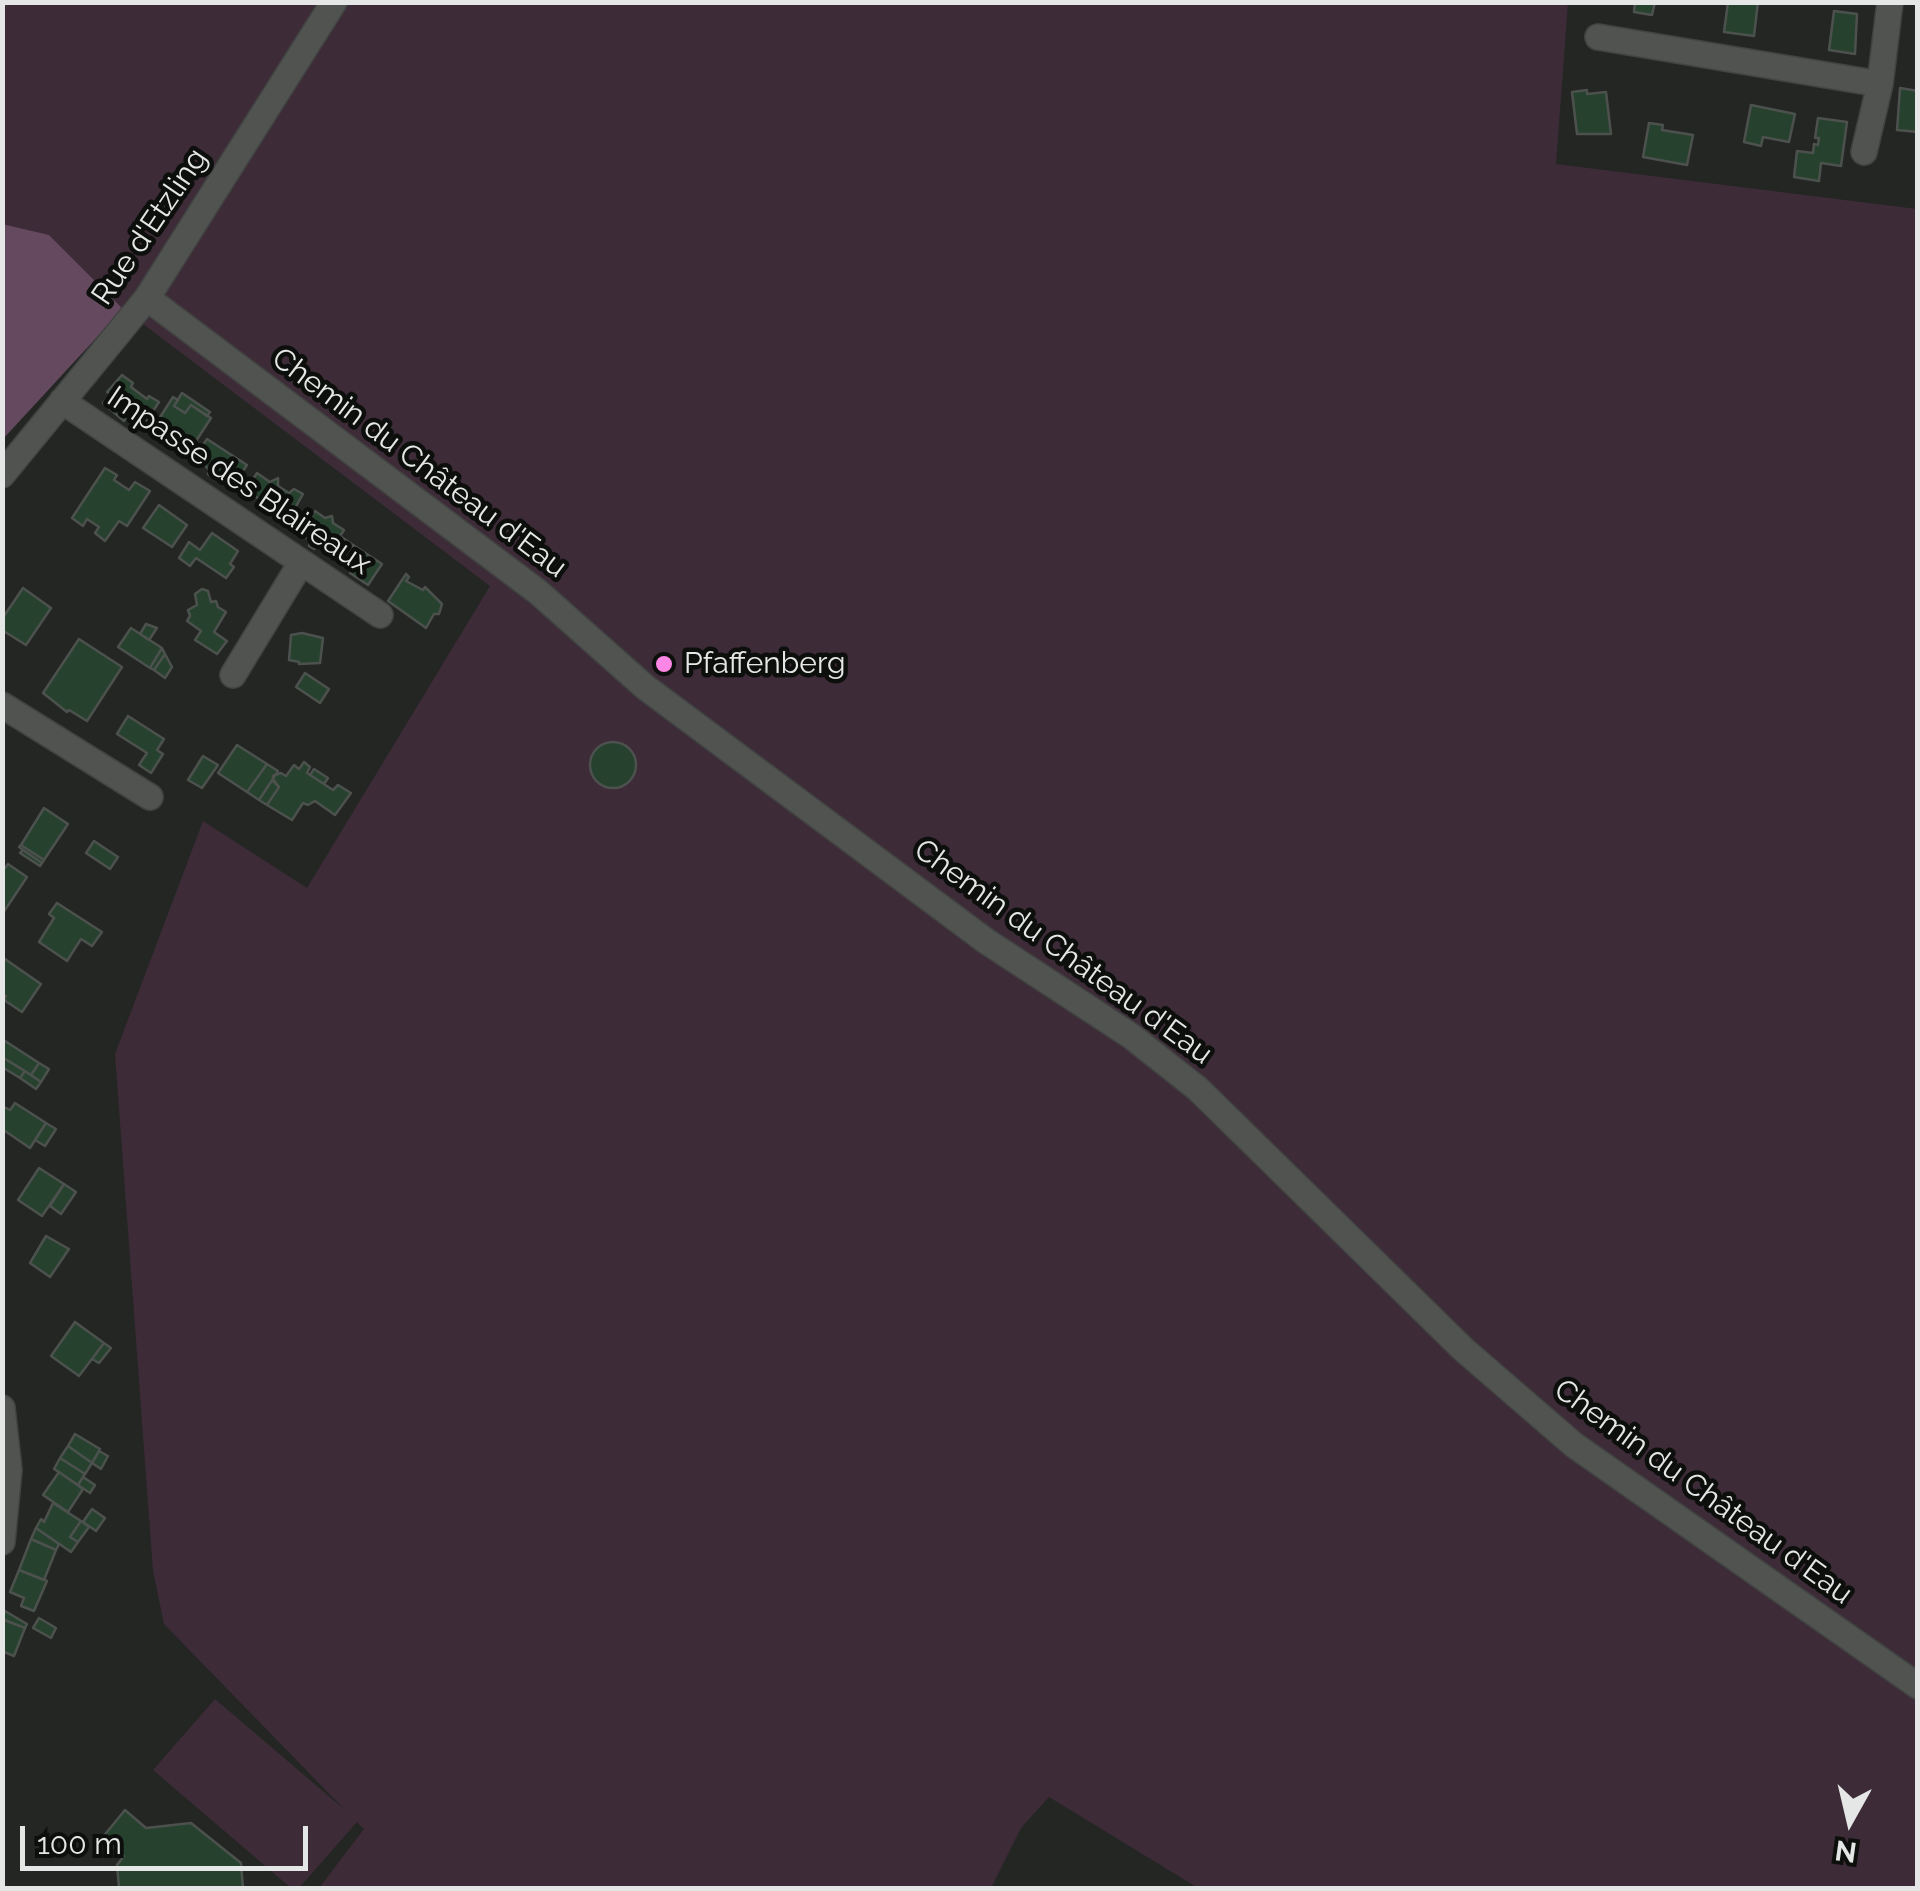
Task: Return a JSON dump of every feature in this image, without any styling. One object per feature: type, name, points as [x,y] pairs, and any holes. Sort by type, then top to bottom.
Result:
[{"type":"street","name":"Rue d'Etzling","points":[[2,475],[147,298],[334,2]]},
{"type":"street","points":[[1864,152],[1880,84],[1890,2]]},
{"type":"street","points":[[1598,37],[1880,84]]},
{"type":"street","name":"Chemin du Château d'Eau","points":[[147,298],[538,592],[645,687],[986,941],[1156,1055],[1198,1089],[1464,1349],[1574,1445],[1918,1686]]},
{"type":"street","name":"Impasse des Blaireaux","points":[[62,400],[380,615]]},
{"type":"street","points":[[233,675],[301,563]]},
{"type":"street","points":[[2,706],[150,797]]},
{"type":"street","points":[[2,1408],[9,1470],[2,1542]]},
{"type":"shaded area","points":[[2,3],[1568,3],[1556,164],[1917,209],[1917,1888],[1198,1888],[1049,1797],[1021,1828],[991,1888],[319,1888],[364,1829],[357,1822],[299,1888],[291,1888],[153,1770],[215,1699],[345,1810],[164,1624],[153,1571],[115,1054],[203,821],[307,888],[490,586],[123,309],[50,236],[4,226]]},
{"type":"shaded area","points":[[2,224],[49,235],[123,309],[3,439]]},
{"type":"building","points":[[1635,2],[1655,2],[1652,15],[1634,12]]},
{"type":"building","points":[[1728,2],[1758,2],[1754,36],[1724,32]]},
{"type":"building","points":[[1834,11],[1857,14],[1855,54],[1829,50]]},
{"type":"building","points":[[1900,88],[1918,91],[1918,132],[1897,130]]},
{"type":"building","points":[[1587,90],[1587,94],[1606,92],[1611,134],[1577,134],[1572,92]]},
{"type":"building","points":[[1751,105],[1795,114],[1789,142],[1763,137],[1761,146],[1744,142]]},
{"type":"building","points":[[1818,118],[1847,122],[1841,166],[1821,163],[1819,181],[1794,177],[1797,151],[1813,153],[1814,144],[1818,145]]},
{"type":"building","points":[[1649,123],[1663,125],[1662,130],[1693,135],[1687,165],[1643,157]]},
{"type":"building","points":[[122,375],[147,399],[149,396],[159,402],[141,429],[103,403]]},
{"type":"building","points":[[182,393],[210,412],[207,416],[191,405],[185,413],[174,406]]},
{"type":"building","points":[[173,397],[178,400],[174,406],[185,413],[191,405],[211,418],[194,444],[191,441],[182,454],[164,443],[170,435],[155,425]]},
{"type":"building","points":[[155,425],[170,435],[166,440],[151,430]]},
{"type":"building","points":[[207,439],[247,465],[233,486],[218,476],[215,480],[196,456]]},
{"type":"building","points":[[105,468],[129,490],[135,482],[150,491],[127,526],[119,521],[105,541],[95,533],[99,527],[87,519],[83,526],[72,518]]},
{"type":"building","points":[[257,473],[270,482],[278,478],[278,486],[289,493],[294,489],[303,494],[286,524],[256,504],[259,499],[246,490]]},
{"type":"building","points":[[159,505],[187,525],[172,547],[143,528]]},
{"type":"building","points":[[315,511],[325,518],[332,516],[333,523],[344,530],[340,536],[353,545],[344,560],[318,546],[314,549],[309,546],[310,540],[300,534]]},
{"type":"building","points":[[212,533],[238,551],[226,578],[196,558],[190,566],[179,558],[189,542],[200,550]]},
{"type":"building","points":[[353,545],[382,564],[368,585],[350,573],[358,561],[348,554]]},
{"type":"building","points":[[406,574],[406,581],[423,590],[425,587],[442,604],[439,614],[434,614],[426,628],[388,601]]},
{"type":"building","points":[[23,588],[51,608],[26,645],[2,630],[2,619]]},
{"type":"building","points":[[202,589],[208,591],[211,602],[216,601],[226,612],[214,632],[227,641],[217,654],[195,640],[201,631],[187,621],[188,610],[197,605],[195,594]]},
{"type":"building","points":[[146,624],[157,628],[149,640],[140,634]]},
{"type":"building","points":[[131,628],[162,648],[150,668],[118,647]]},
{"type":"building","points":[[302,633],[323,638],[320,663],[299,664],[289,660],[291,635]]},
{"type":"building","points":[[79,639],[122,667],[87,721],[67,712],[43,693]]},
{"type":"building","points":[[162,648],[165,654],[154,670],[150,668]]},
{"type":"building","points":[[165,654],[172,667],[165,678],[154,670]]},
{"type":"building","points":[[305,673],[329,689],[320,703],[296,687]]},
{"type":"building","points":[[128,716],[164,739],[157,750],[163,754],[151,773],[139,765],[147,753],[117,734]]},
{"type":"building","points":[[613,742],[629,749],[636,765],[629,781],[613,788],[597,781],[590,765],[597,749]]},
{"type":"building","points":[[237,745],[267,764],[247,792],[218,773]]},
{"type":"building","points":[[203,756],[218,765],[202,788],[188,780]]},
{"type":"building","points":[[304,762],[310,767],[307,773],[333,790],[338,785],[351,793],[335,815],[315,801],[303,803],[292,820],[267,805],[279,787],[273,776],[286,776],[294,765],[299,769]]},
{"type":"building","points":[[267,764],[278,771],[259,800],[247,792]]},
{"type":"building","points":[[314,769],[328,778],[324,784],[310,775]]},
{"type":"building","points":[[273,779],[279,787],[267,805],[259,800]]},
{"type":"building","points":[[44,808],[68,824],[44,860],[21,845]]},
{"type":"building","points":[[94,841],[118,857],[110,869],[86,853]]},
{"type":"building","points":[[19,847],[44,860],[42,863]]},
{"type":"building","points":[[23,850],[42,863],[40,866],[20,853]]},
{"type":"building","points":[[8,864],[27,877],[3,913],[2,872]]},
{"type":"building","points":[[57,903],[102,932],[92,946],[81,939],[67,961],[39,942],[54,918],[49,914]]},
{"type":"building","points":[[2,957],[41,984],[22,1012],[4,1000]]},
{"type":"building","points":[[2,1039],[39,1063],[31,1075],[2,1057]]},
{"type":"building","points":[[2,1057],[25,1071],[20,1078],[2,1067]]},
{"type":"building","points":[[39,1063],[49,1069],[41,1082],[31,1075]]},
{"type":"building","points":[[25,1071],[41,1082],[36,1089],[20,1078]]},
{"type":"building","points":[[15,1103],[46,1123],[30,1148],[2,1129],[2,1106],[10,1110]]},
{"type":"building","points":[[46,1123],[56,1129],[45,1146],[35,1140]]},
{"type":"building","points":[[39,1168],[64,1184],[42,1216],[18,1200]]},
{"type":"building","points":[[64,1184],[76,1192],[61,1214],[50,1206]]},
{"type":"building","points":[[46,1236],[69,1249],[50,1277],[30,1263]]},
{"type":"building","points":[[75,1322],[104,1343],[79,1376],[51,1356]]},
{"type":"building","points":[[104,1343],[111,1348],[99,1363],[92,1359]]},
{"type":"building","points":[[75,1434],[100,1449],[92,1463],[68,1446]]},
{"type":"building","points":[[68,1446],[92,1463],[85,1474],[60,1458]]},
{"type":"building","points":[[99,1451],[108,1456],[101,1469],[92,1463]]},
{"type":"building","points":[[60,1458],[85,1474],[78,1485],[54,1469]]},
{"type":"building","points":[[59,1472],[83,1489],[68,1512],[43,1495]]},
{"type":"building","points":[[83,1477],[95,1485],[90,1493],[78,1485]]},
{"type":"building","points":[[53,1503],[81,1521],[70,1537],[78,1542],[71,1552],[36,1528],[41,1519],[44,1522]]},
{"type":"building","points":[[92,1509],[105,1518],[96,1531],[83,1522]]},
{"type":"building","points":[[81,1521],[89,1527],[78,1542],[70,1537]]},
{"type":"building","points":[[36,1528],[59,1544],[56,1550],[31,1539]]},
{"type":"building","points":[[31,1539],[56,1550],[44,1580],[19,1570]]},
{"type":"building","points":[[19,1570],[47,1581],[34,1611],[21,1606],[24,1598],[10,1592]]},
{"type":"building","points":[[5,1611],[27,1624],[25,1628],[2,1619]]},
{"type":"building","points":[[39,1618],[56,1628],[51,1638],[33,1628]]},
{"type":"building","points":[[2,1619],[25,1628],[14,1656],[2,1651]]},
{"type":"building","points":[[125,1810],[146,1828],[191,1823],[241,1863],[243,1888],[119,1888],[117,1865],[124,1856],[102,1838]]},
{"type":"place","name":"Pfaffenberg","points":[[664,664]]}]
